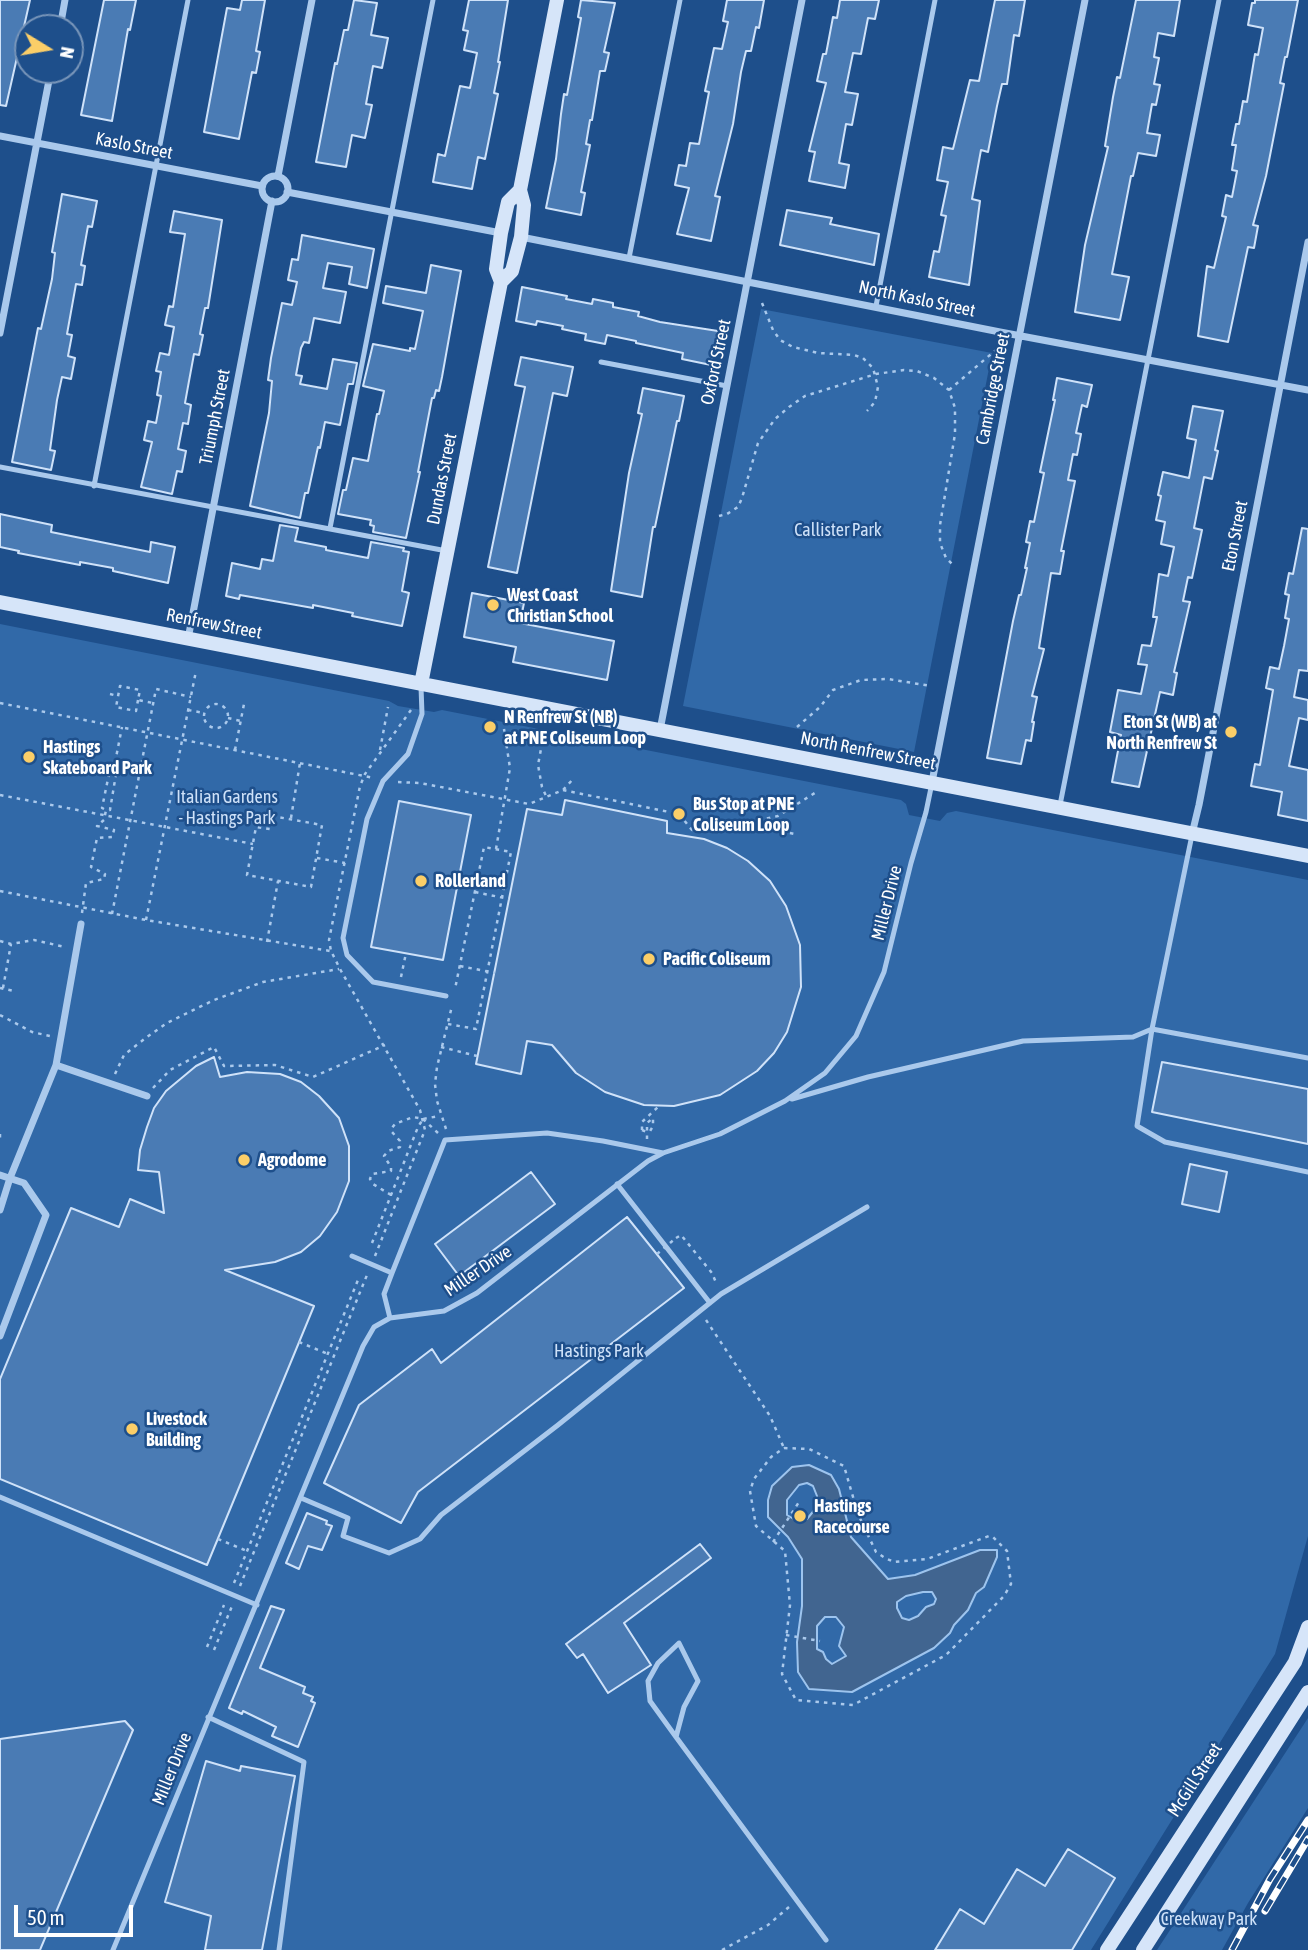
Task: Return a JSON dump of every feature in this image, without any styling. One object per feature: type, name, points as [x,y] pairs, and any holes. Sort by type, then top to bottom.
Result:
[{"type":"street","points":[[278,177],[312,0]]},
{"type":"street","name":"Dundas Street","points":[[501,282],[512,271],[521,237],[524,205],[520,190],[557,0]]},
{"type":"street","name":"Oxford Street","points":[[660,730],[803,0]]},
{"type":"street","name":"Cambridge Street","points":[[932,783],[1085,0]]},
{"type":"street","points":[[0,333],[48,84]]},
{"type":"street","name":"Kaslo Street","points":[[0,136],[262,186]]},
{"type":"street","points":[[278,177],[284,180],[287,192],[280,201],[272,201],[265,198],[262,186],[266,179],[278,177]]},
{"type":"street","name":"Dundas Street","points":[[421,684],[501,282],[496,269],[501,233],[509,202],[520,190]]},
{"type":"street","points":[[287,192],[501,233]]},
{"type":"street","name":"Triumph Street","points":[[188,639],[272,201]]},
{"type":"street","name":"North Kaslo Street","points":[[521,237],[1019,336],[1308,390]]},
{"type":"street","name":"Eton Street","points":[[1192,835],[1308,242]]},
{"type":"street","name":"Renfrew Street","points":[[0,602],[421,684]]},
{"type":"street","name":"North Renfrew Street","points":[[421,684],[1308,856]]},
{"type":"street","points":[[0,1210],[10,1178],[56,1065],[81,924]]},
{"type":"street","points":[[56,1065],[147,1096]]},
{"type":"street","points":[[0,1175],[24,1183],[46,1215],[0,1336]]},
{"type":"street","name":"McGill Street","points":[[1107,1950],[1295,1662],[1308,1627]]},
{"type":"street","points":[[1143,1950],[1308,1692]]},
{"type":"lane","points":[[94,486],[188,0]]},
{"type":"lane","points":[[330,528],[433,0]]},
{"type":"lane","points":[[629,258],[680,0]]},
{"type":"lane","points":[[876,306],[935,0]]},
{"type":"lane","points":[[1059,808],[1219,0]]},
{"type":"lane","points":[[1298,293],[1308,296]]},
{"type":"lane","points":[[601,362],[727,386]]},
{"type":"lane","points":[[0,467],[447,551]]},
{"type":"lane","points":[[421,684],[422,713],[408,754],[383,781],[367,819],[344,938],[347,955],[373,982],[446,996]]},
{"type":"lane","name":"Miller Drive","points":[[113,1950],[363,1346],[374,1327],[390,1318],[444,1311],[477,1293],[648,1161],[663,1153],[720,1134],[785,1101],[825,1073],[856,1035],[884,972],[932,783]]},
{"type":"lane","points":[[1192,835],[1152,1029],[1137,1126],[1165,1142],[1308,1172]]},
{"type":"lane","points":[[785,1101],[868,1077],[1023,1041],[1133,1037],[1152,1029],[1308,1058]]},
{"type":"lane","points":[[390,1318],[384,1294],[445,1140],[547,1133],[663,1153]]},
{"type":"lane","points":[[617,1185],[710,1303]]},
{"type":"lane","points":[[301,1498],[348,1518],[343,1536],[389,1553],[420,1539],[441,1515],[721,1294],[867,1207]]},
{"type":"lane","points":[[352,1256],[391,1273]]},
{"type":"lane","points":[[0,1497],[257,1605]]},
{"type":"lane","points":[[676,1737],[684,1707],[698,1681],[679,1643],[658,1663],[648,1681],[650,1701],[676,1737],[826,1940]]},
{"type":"lane","points":[[208,1717],[304,1762],[279,1950]]},
{"type":"path","points":[[762,303],[780,340],[793,347],[818,353],[854,355],[863,358],[873,368],[878,387],[874,402],[867,411]]},
{"type":"path","points":[[949,390],[997,349]]},
{"type":"path","points":[[719,516],[737,507],[758,443],[775,418],[805,396],[876,374],[917,371],[934,378],[949,390],[955,408],[955,434],[940,525],[940,543],[946,558],[955,567]]},
{"type":"path","points":[[146,920],[196,671]]},
{"type":"path","points":[[797,727],[820,707],[833,690],[861,680],[888,679],[931,686]]},
{"type":"path","points":[[388,707],[380,753],[410,711],[421,684]]},
{"type":"path","points":[[120,686],[140,690],[138,700],[136,711],[116,707],[120,686]]},
{"type":"path","points":[[112,914],[156,689],[191,696]]},
{"type":"path","points":[[110,695],[118,696]]},
{"type":"path","points":[[138,700],[153,703]]},
{"type":"path","points":[[0,703],[365,774],[383,781],[420,783],[529,804],[564,790],[574,778]]},
{"type":"path","points":[[218,704],[225,708],[228,718],[222,726],[214,728],[207,724],[204,713],[208,707],[218,704]]},
{"type":"path","points":[[235,750],[244,704]]},
{"type":"path","points":[[188,710],[204,713]]},
{"type":"path","points":[[228,718],[241,720]]},
{"type":"path","points":[[105,812],[110,810],[116,774],[113,773],[122,727]]},
{"type":"path","points":[[496,849],[510,768],[504,729]]},
{"type":"path","points":[[534,735],[541,749],[538,765],[547,798]]},
{"type":"path","points":[[291,819],[300,763]]},
{"type":"path","points":[[81,924],[86,883],[104,879],[105,874],[91,867],[97,838],[112,837],[114,830],[97,826],[102,823],[105,812],[102,808],[108,774],[113,773]]},
{"type":"path","points":[[564,790],[679,814],[692,830],[738,825],[778,816],[818,791]]},
{"type":"path","points":[[0,795],[105,812],[132,820],[253,844]]},
{"type":"path","points":[[272,816],[291,819],[322,825],[311,887],[247,875],[256,827],[270,829],[272,816]]},
{"type":"path","points":[[738,825],[795,834]]},
{"type":"path","points":[[442,1121],[435,1084],[484,847],[511,852],[475,1029],[448,1024]]},
{"type":"path","points":[[316,858],[345,863]]},
{"type":"path","points":[[267,942],[278,881]]},
{"type":"path","points":[[0,891],[112,914],[347,955]]},
{"type":"path","points":[[475,892],[509,899]]},
{"type":"path","points":[[0,941],[11,944],[34,940],[76,950]]},
{"type":"path","points":[[11,944],[1,988],[14,991]]},
{"type":"path","points":[[400,987],[406,953]]},
{"type":"path","points":[[460,966],[495,973]]},
{"type":"path","points":[[110,1083],[124,1055],[167,1023],[263,982],[340,969]]},
{"type":"path","points":[[363,1008],[423,1119],[425,1130],[379,1246]]},
{"type":"path","points":[[0,1015],[32,1032],[61,1039]]},
{"type":"path","points":[[147,1096],[170,1070],[214,1047],[224,1066],[275,1065],[313,1077],[385,1045]]},
{"type":"path","points":[[441,1048],[477,1056]]},
{"type":"path","points":[[646,1150],[647,1123],[653,1118],[649,1133],[642,1130],[642,1122],[659,1107]]},
{"type":"path","points":[[391,1195],[373,1184],[370,1179],[372,1174],[391,1171],[384,1156],[388,1151],[400,1147],[400,1142],[392,1132],[395,1124],[413,1117],[423,1119],[440,1115]]},
{"type":"path","points":[[423,1119],[445,1140]]},
{"type":"path","points":[[372,1243],[423,1119]]},
{"type":"path","points":[[0,1134],[0,1139]]},
{"type":"path","points":[[657,1254],[681,1235],[712,1273],[721,1294]]},
{"type":"path","points":[[234,1583],[358,1280]]},
{"type":"path","points":[[240,1586],[363,1283]]},
{"type":"path","points":[[700,1311],[769,1416],[784,1448]]},
{"type":"path","points":[[299,1342],[328,1354]]},
{"type":"path","points":[[784,1448],[808,1448],[844,1466],[858,1514],[876,1552],[894,1562],[927,1559],[993,1537],[1007,1550],[1011,1584],[1004,1596],[946,1655],[853,1706],[796,1700],[782,1674],[790,1605],[785,1551],[773,1542],[756,1526],[750,1491],[754,1479],[771,1457],[784,1448]]},
{"type":"path","points":[[773,1542],[799,1502]]},
{"type":"path","points":[[218,1539],[247,1551]]},
{"type":"path","points":[[207,1647],[224,1605]]},
{"type":"path","points":[[214,1650],[231,1608]]},
{"type":"path","points":[[786,1635],[820,1641]]},
{"type":"path","points":[[722,1950],[768,1925],[797,1900]]},
{"type":"green space","name":"Callister Park","points":[[761,309],[992,353],[914,752],[683,706]]},
{"type":"green space","name":"Hastings Park","points":[[0,624],[389,701],[398,706],[434,712],[442,710],[901,800],[906,804],[909,815],[940,821],[947,813],[956,811],[1308,880],[1308,1536],[1275,1654],[1091,1950],[0,1950]]},
{"type":"green space","name":"Creekway Park","points":[[1308,1718],[1308,1808],[1248,1903],[1222,1950],[1157,1950]]},
{"type":"shaded area","points":[[809,1465],[831,1475],[839,1489],[851,1537],[888,1579],[915,1575],[980,1550],[997,1550],[997,1557],[984,1587],[976,1593],[968,1610],[950,1633],[934,1648],[852,1692],[809,1689],[798,1672],[802,1559],[788,1537],[768,1517],[768,1500],[772,1486],[792,1467]],"holes":[[[807,1483],[813,1486],[817,1496],[816,1508],[807,1519],[797,1521],[787,1515],[787,1500],[799,1485]],[[932,1592],[936,1599],[934,1604],[909,1620],[902,1618],[897,1608],[897,1602],[906,1596]],[[825,1617],[836,1617],[844,1627],[839,1646],[846,1656],[832,1664],[826,1659],[823,1652],[817,1649],[817,1626]]]},
{"type":"building","points":[[0,0],[30,0],[27,14],[14,14],[14,71],[6,106],[0,105]]},
{"type":"building","points":[[104,0],[136,0],[130,30],[128,29],[112,121],[81,115]]},
{"type":"building","points":[[242,0],[265,0],[256,51],[260,52],[256,73],[252,72],[239,139],[204,132],[227,8],[240,10]]},
{"type":"building","points":[[354,0],[377,3],[371,35],[388,38],[382,68],[373,66],[366,104],[372,105],[365,138],[352,135],[346,167],[316,162],[335,63],[337,64],[344,30],[348,30]]},
{"type":"building","points":[[469,0],[508,0],[494,93],[498,94],[485,159],[478,157],[472,189],[433,182],[438,154],[445,156],[460,86],[470,88],[477,53],[464,50],[468,31],[463,30]]},
{"type":"building","points":[[581,0],[615,3],[604,52],[609,53],[605,71],[600,71],[586,144],[590,145],[581,192],[585,193],[581,215],[546,208],[556,159],[564,94],[567,95],[581,18],[578,17]]},
{"type":"building","points":[[727,0],[764,0],[759,28],[756,27],[751,51],[746,51],[741,72],[733,124],[715,196],[720,197],[711,241],[677,234],[689,188],[675,185],[679,165],[686,166],[690,143],[699,144],[709,92],[705,91],[714,48],[722,49],[728,22],[723,21]]},
{"type":"building","points":[[840,0],[879,0],[875,19],[868,18],[861,54],[853,53],[845,92],[858,94],[852,125],[846,124],[839,163],[849,165],[845,188],[809,181],[815,152],[809,151],[826,83],[817,81]]},
{"type":"building","points":[[995,0],[1025,0],[1019,36],[1014,35],[1007,84],[1002,84],[988,152],[981,150],[972,199],[980,201],[969,285],[929,277],[934,251],[939,252],[946,216],[941,215],[948,182],[937,180],[943,147],[953,149],[970,80],[979,81]]},
{"type":"building","points":[[1136,0],[1180,0],[1174,36],[1158,33],[1154,57],[1159,58],[1154,84],[1160,85],[1156,105],[1152,104],[1147,133],[1160,135],[1156,156],[1138,153],[1112,274],[1129,277],[1120,320],[1075,312],[1085,245],[1108,147],[1105,146],[1113,97],[1117,77],[1120,78]]},
{"type":"building","points":[[1255,0],[1298,0],[1280,83],[1284,84],[1266,176],[1253,225],[1258,226],[1254,248],[1248,247],[1228,342],[1198,336],[1207,266],[1214,268],[1226,217],[1222,216],[1226,195],[1232,197],[1237,171],[1232,170],[1236,145],[1232,145],[1236,124],[1239,124],[1243,101],[1247,102],[1255,54],[1258,55],[1263,28],[1248,25]]},
{"type":"building","points":[[62,194],[97,201],[92,227],[88,226],[81,265],[85,266],[82,285],[76,284],[67,334],[72,335],[68,356],[75,358],[71,379],[62,377],[57,400],[50,450],[55,451],[51,470],[12,462],[38,328],[41,329],[52,279],[55,253],[52,252]]},
{"type":"building","points":[[787,210],[832,218],[830,224],[879,234],[874,265],[780,245]]},
{"type":"building","points":[[174,211],[222,220],[208,308],[205,308],[200,334],[203,335],[199,355],[194,354],[185,403],[191,405],[188,424],[183,423],[178,449],[186,451],[182,472],[177,471],[172,494],[141,487],[152,442],[144,440],[148,421],[156,423],[161,396],[157,395],[161,372],[156,371],[160,353],[169,355],[174,327],[165,325],[169,306],[173,307],[185,234],[170,232]]},
{"type":"building","points":[[302,235],[374,249],[367,288],[349,284],[352,267],[328,263],[323,288],[346,292],[340,323],[314,318],[309,343],[304,342],[301,348],[296,375],[302,376],[300,384],[327,389],[333,359],[357,363],[353,384],[348,384],[340,425],[325,422],[300,518],[250,506],[269,413],[272,381],[268,380],[271,358],[282,303],[292,305],[297,282],[288,280],[292,259],[298,260]]},
{"type":"building","points":[[431,265],[461,271],[439,391],[436,390],[432,398],[406,538],[373,532],[371,520],[338,514],[353,458],[368,461],[384,391],[363,386],[373,344],[410,351],[410,348],[415,349],[423,311],[383,303],[386,286],[426,293]]},
{"type":"building","points":[[522,287],[592,304],[593,299],[613,303],[613,307],[639,312],[638,316],[660,322],[718,331],[711,365],[682,359],[683,353],[636,341],[607,335],[605,344],[585,340],[586,334],[562,329],[563,326],[537,321],[536,325],[516,321]]},
{"type":"building","points":[[521,357],[573,367],[567,396],[553,393],[517,573],[488,567],[525,387],[515,385]]},
{"type":"building","points":[[1057,378],[1092,385],[1087,407],[1082,405],[1076,433],[1081,434],[1077,455],[1073,454],[1068,480],[1075,481],[1061,551],[1064,551],[1060,574],[1051,573],[1039,648],[1044,649],[1032,696],[1037,697],[1034,722],[1031,741],[1026,740],[1021,764],[987,758],[1013,621],[1027,568],[1030,543],[1026,542],[1030,521],[1034,522],[1044,473],[1040,472]]},
{"type":"building","points":[[643,388],[684,396],[653,527],[642,597],[611,591],[629,473],[642,414],[638,413]]},
{"type":"building","points":[[1193,406],[1223,411],[1215,450],[1218,451],[1212,479],[1204,477],[1194,528],[1202,530],[1192,578],[1188,577],[1183,601],[1190,602],[1174,672],[1177,673],[1173,695],[1160,692],[1139,787],[1112,782],[1121,735],[1110,732],[1118,690],[1141,694],[1147,665],[1138,664],[1142,645],[1151,646],[1157,617],[1153,617],[1159,574],[1168,576],[1174,547],[1161,544],[1165,522],[1156,520],[1161,496],[1158,495],[1163,472],[1189,478],[1196,440],[1187,438]]},
{"type":"building","points":[[0,514],[52,525],[51,532],[150,552],[151,542],[175,547],[168,583],[113,571],[113,568],[80,562],[80,565],[0,547]]},
{"type":"building","points":[[280,525],[298,528],[295,541],[326,547],[326,550],[368,558],[371,542],[404,548],[403,551],[409,552],[402,591],[409,593],[402,626],[313,605],[313,608],[240,595],[239,599],[226,596],[232,563],[260,569],[262,559],[273,561]]},
{"type":"building","points":[[1302,528],[1308,529],[1308,671],[1299,670],[1294,697],[1308,700],[1308,720],[1299,718],[1289,766],[1308,770],[1308,821],[1278,815],[1282,792],[1251,786],[1255,764],[1260,765],[1273,690],[1266,688],[1270,667],[1279,669],[1284,646],[1289,619],[1285,618],[1289,595],[1285,594],[1289,573],[1293,574]]},
{"type":"building","points":[[472,593],[524,603],[520,623],[614,641],[607,680],[513,662],[516,647],[464,637]]},
{"type":"building","name":"Pacific Coliseum","points":[[565,800],[667,821],[667,833],[704,839],[727,848],[748,861],[770,881],[786,906],[800,945],[801,987],[787,1032],[774,1053],[757,1071],[720,1095],[674,1106],[644,1105],[605,1092],[576,1073],[552,1045],[527,1041],[521,1074],[476,1064],[527,809],[562,815]]},
{"type":"building","name":"Rollerland","points":[[399,801],[471,815],[443,960],[371,947]]},
{"type":"building","name":"Livestock Building","points":[[214,1057],[220,1077],[247,1072],[280,1074],[301,1082],[319,1096],[339,1118],[349,1146],[349,1181],[337,1212],[320,1236],[301,1252],[275,1262],[225,1270],[314,1306],[207,1565],[0,1479],[0,1379],[71,1208],[119,1227],[130,1199],[164,1213],[159,1172],[138,1170],[140,1150],[147,1127],[154,1108],[166,1091],[196,1066]]},
{"type":"building","points":[[1162,1062],[1308,1089],[1308,1144],[1152,1112]]},
{"type":"building","points":[[1190,1164],[1227,1172],[1219,1212],[1182,1204]]},
{"type":"building","points":[[531,1172],[555,1204],[459,1276],[435,1244]]},
{"type":"building","points":[[627,1217],[684,1288],[418,1492],[401,1523],[324,1483],[359,1405],[432,1349],[441,1363]]},
{"type":"building","points":[[307,1513],[327,1521],[326,1524],[332,1526],[322,1550],[308,1546],[299,1569],[286,1563]]},
{"type":"building","points":[[700,1544],[711,1558],[624,1623],[651,1665],[608,1693],[583,1654],[577,1658],[566,1644]]},
{"type":"building","points":[[271,1606],[284,1610],[260,1668],[305,1687],[303,1693],[313,1697],[311,1701],[315,1703],[298,1747],[272,1736],[276,1727],[243,1711],[242,1714],[229,1708]]},
{"type":"building","points":[[125,1721],[133,1730],[40,1950],[0,1950],[0,1739]]},
{"type":"building","points":[[206,1761],[240,1771],[241,1766],[295,1776],[262,1950],[205,1950],[211,1916],[165,1902]]},
{"type":"building","points":[[1068,1849],[1115,1878],[1072,1950],[935,1950],[960,1909],[984,1924],[1017,1869],[1045,1886]]},
{"type":"railway","points":[[1232,1950],[1270,1879],[1308,1820]]},
{"type":"railway","points":[[1265,1911],[1308,1839]]},
{"type":"place","name":"West Coast Christian School","points":[[493,605]]},
{"type":"place","name":"N Renfrew St (NB) at PNE Coliseum Loop","points":[[490,727]]},
{"type":"place","name":"Eton St (WB) at North Renfrew St","points":[[1231,732]]},
{"type":"place","name":"Hastings Skateboard Park","points":[[29,757]]},
{"type":"place","name":"Bus Stop at PNE Coliseum Loop","points":[[679,814]]},
{"type":"place","name":"Rollerland","points":[[421,881]]},
{"type":"place","name":"Pacific Coliseum","points":[[649,959]]},
{"type":"place","name":"Agrodome","points":[[244,1160]]},
{"type":"place","name":"Livestock Building","points":[[132,1429]]},
{"type":"place","name":"Hastings Racecourse","points":[[800,1516]]},
{"type":"park label","name":"Italian Gardens - Hastings Park","points":[[227,807]]}]
